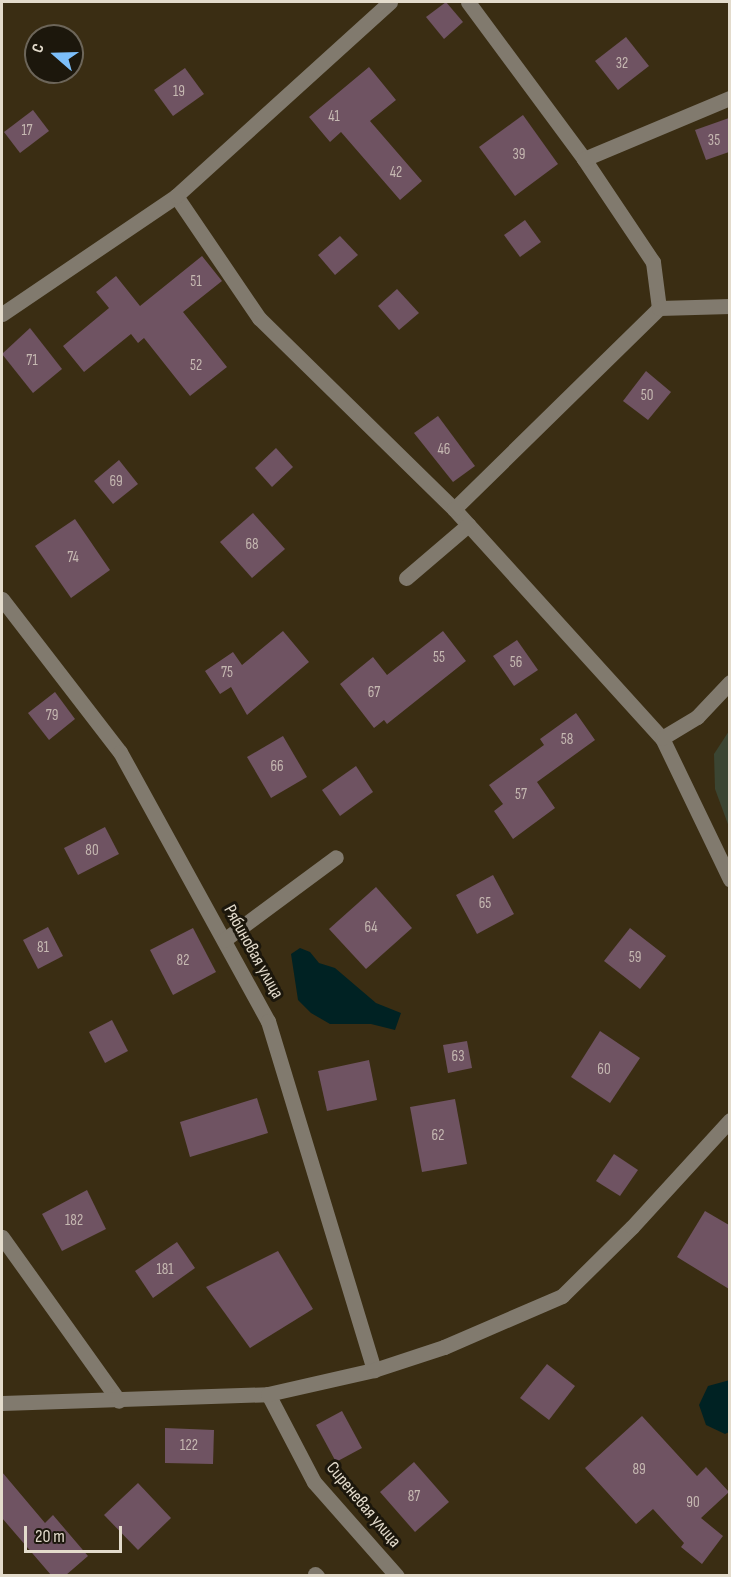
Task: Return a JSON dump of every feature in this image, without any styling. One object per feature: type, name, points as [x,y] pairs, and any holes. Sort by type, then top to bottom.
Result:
[{"type":"street","points":[[2,314],[176,196],[390,2]]},
{"type":"street","points":[[468,2],[584,159],[653,262],[659,308]]},
{"type":"street","points":[[584,159],[729,98]]},
{"type":"street","points":[[176,196],[259,318],[454,509],[662,738],[729,879]]},
{"type":"street","points":[[454,509],[659,308],[729,306]]},
{"type":"street","points":[[406,578],[468,525]]},
{"type":"street","name":"Рябиновая улица","points":[[2,599],[120,752],[268,1021],[374,1370]]},
{"type":"street","points":[[662,738],[697,717],[729,682]]},
{"type":"street","points":[[224,940],[336,856]]},
{"type":"street","points":[[2,1403],[119,1401],[268,1394],[374,1370],[444,1347],[562,1296],[632,1227],[729,1120]]},
{"type":"street","points":[[2,1237],[119,1401]]},
{"type":"street","name":"Сиреневая улица","points":[[268,1394],[314,1482],[397,1575]]},
{"type":"green space","points":[[729,731],[730,827],[715,789],[714,754]]},
{"type":"water","points":[[300,948],[310,952],[319,963],[335,968],[376,1003],[401,1013],[395,1030],[371,1024],[330,1024],[311,1013],[298,1000],[291,954]]},
{"type":"water","points":[[730,1380],[729,1432],[725,1434],[706,1425],[699,1405],[708,1386]]},
{"type":"building","points":[[446,2],[463,22],[444,39],[426,17]]},
{"type":"building","points":[[626,37],[649,66],[618,90],[595,61]]},
{"type":"building","points":[[369,67],[396,100],[370,121],[422,181],[400,200],[341,132],[330,142],[309,117]]},
{"type":"building","points":[[185,68],[204,94],[173,116],[154,90]]},
{"type":"building","points":[[33,110],[49,131],[20,153],[4,132]]},
{"type":"building","points":[[523,115],[558,164],[515,196],[479,147]]},
{"type":"building","points":[[729,118],[729,152],[706,160],[695,130]]},
{"type":"building","points":[[525,220],[541,242],[520,257],[504,235]]},
{"type":"building","points":[[340,236],[358,255],[335,275],[318,255]]},
{"type":"building","points":[[202,256],[222,281],[183,312],[227,367],[190,396],[144,338],[138,343],[131,334],[84,372],[63,346],[109,308],[96,292],[116,276],[140,306]]},
{"type":"building","points":[[397,289],[419,313],[399,330],[378,306]]},
{"type":"building","points":[[30,328],[62,369],[33,393],[2,354]]},
{"type":"building","points":[[646,371],[671,392],[648,420],[623,401]]},
{"type":"building","points":[[438,416],[475,466],[453,482],[414,433]]},
{"type":"building","points":[[276,448],[293,467],[272,487],[255,468]]},
{"type":"building","points":[[119,460],[138,484],[113,504],[94,481]]},
{"type":"building","points":[[253,513],[285,549],[252,578],[220,542]]},
{"type":"building","points":[[75,519],[110,570],[71,598],[35,546]]},
{"type":"building","points":[[283,631],[309,662],[247,715],[231,687],[220,694],[205,671],[233,652],[242,665]]},
{"type":"building","points":[[443,631],[466,661],[387,724],[384,720],[374,728],[340,684],[373,657],[387,675]]},
{"type":"building","points":[[517,640],[538,670],[514,686],[493,656]]},
{"type":"building","points":[[55,692],[75,719],[49,740],[28,713]]},
{"type":"building","points":[[576,713],[595,740],[537,782],[555,808],[513,839],[494,811],[503,804],[489,785],[544,745],[540,739]]},
{"type":"building","points":[[283,736],[307,777],[271,798],[247,757]]},
{"type":"building","points":[[356,766],[373,792],[340,816],[322,790]]},
{"type":"building","points":[[105,827],[119,854],[78,875],[64,848]]},
{"type":"building","points":[[493,875],[514,914],[477,934],[456,895]]},
{"type":"building","points":[[376,887],[412,928],[366,969],[329,929]]},
{"type":"building","points":[[48,927],[63,956],[38,969],[23,940]]},
{"type":"building","points":[[193,928],[216,972],[173,995],[150,950]]},
{"type":"building","points":[[630,928],[666,956],[640,989],[604,961]]},
{"type":"building","points":[[112,1020],[128,1051],[105,1063],[89,1032]]},
{"type":"building","points":[[600,1031],[640,1058],[610,1103],[571,1077]]},
{"type":"building","points":[[467,1041],[472,1068],[448,1073],[443,1045]]},
{"type":"building","points":[[369,1060],[377,1100],[327,1111],[318,1071]]},
{"type":"building","points":[[257,1098],[268,1133],[190,1157],[180,1122]]},
{"type":"building","points":[[455,1099],[467,1164],[422,1172],[410,1107]]},
{"type":"building","points":[[614,1154],[638,1170],[620,1196],[596,1181]]},
{"type":"building","points":[[87,1190],[106,1229],[62,1251],[42,1214]]},
{"type":"building","points":[[705,1211],[729,1225],[729,1289],[677,1257]]},
{"type":"building","points":[[177,1242],[195,1268],[153,1298],[135,1271]]},
{"type":"building","points":[[278,1251],[313,1309],[250,1348],[206,1287]]},
{"type":"building","points":[[547,1364],[575,1386],[549,1420],[520,1398]]},
{"type":"building","points":[[342,1411],[362,1448],[336,1462],[316,1425]]},
{"type":"building","points":[[642,1416],[697,1476],[706,1467],[729,1492],[701,1518],[723,1536],[702,1564],[681,1547],[684,1543],[653,1509],[636,1524],[585,1468]]},
{"type":"building","points":[[165,1428],[214,1430],[213,1464],[165,1463]]},
{"type":"building","points":[[414,1462],[449,1502],[415,1532],[380,1492]]},
{"type":"building","points":[[2,1472],[45,1523],[53,1515],[88,1556],[66,1575],[51,1575],[2,1518]]},
{"type":"building","points":[[138,1483],[171,1518],[138,1550],[104,1515]]}]
